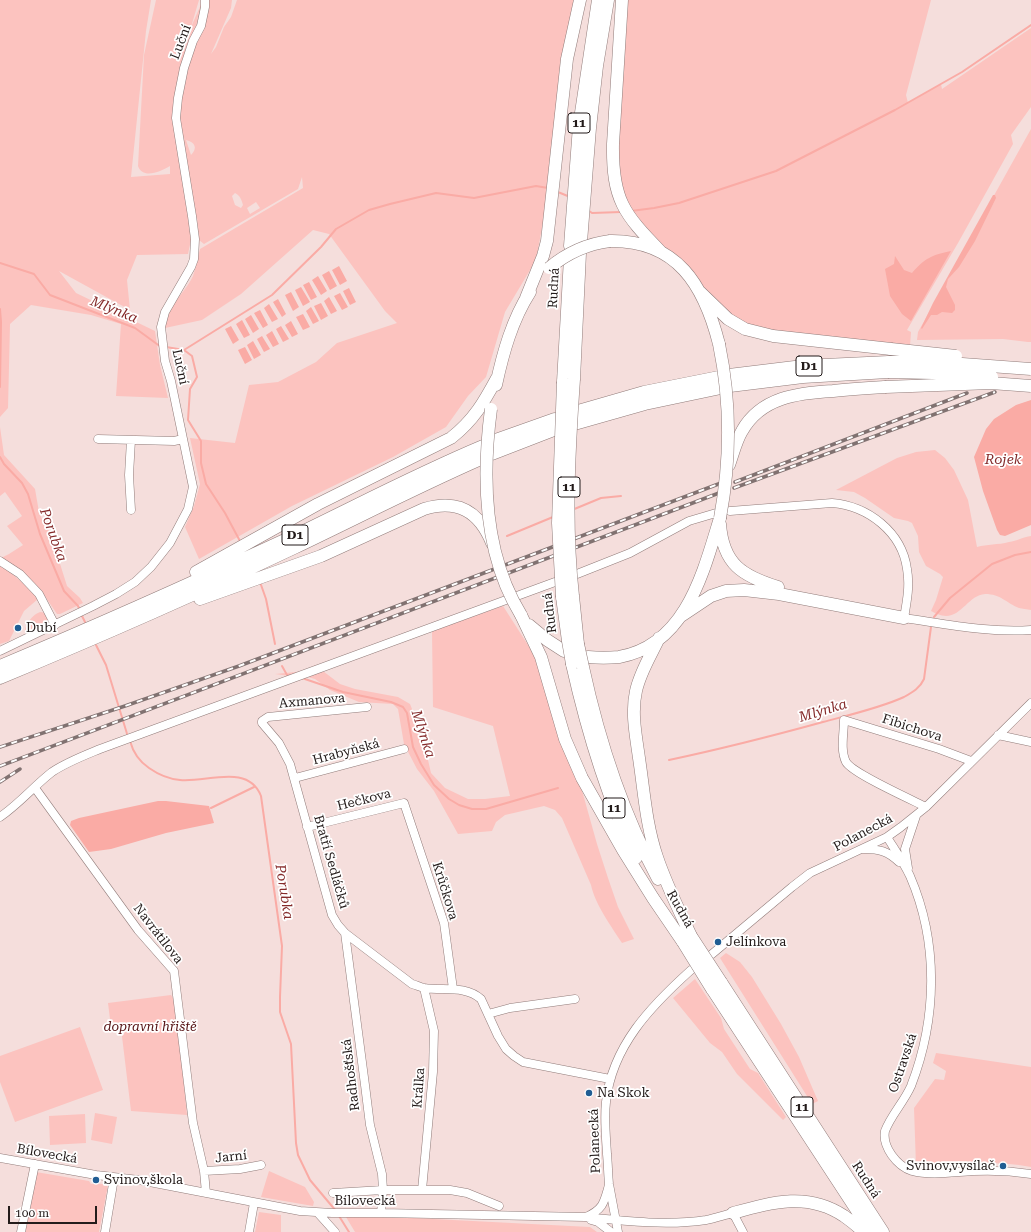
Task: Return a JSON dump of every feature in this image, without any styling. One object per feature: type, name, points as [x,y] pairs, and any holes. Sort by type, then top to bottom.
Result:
[{"type":"highway","points":[[526,298],[543,256],[547,241],[567,59],[580,0]]},
{"type":"highway","name":"Rudná","points":[[598,0],[579,126],[575,250],[568,381],[570,434],[567,597],[570,645],[581,663],[598,729],[614,780],[628,816],[653,871],[668,898],[687,939]]},
{"type":"highway","name":"Rudná","points":[[575,250],[597,66],[608,0]]},
{"type":"highway","points":[[622,0],[613,166],[616,190],[626,212],[641,231],[661,252],[679,266],[700,292],[728,319],[745,329],[773,336],[1031,364]]},
{"type":"highway","points":[[661,252],[642,244],[622,241],[595,243],[579,248],[562,257],[549,268],[536,283],[518,312],[507,342],[487,408],[487,477],[495,549],[503,578],[510,597],[521,615],[541,657],[565,739],[582,778],[623,850],[653,898],[687,939]]},
{"type":"highway","points":[[581,663],[620,656],[640,650],[659,638],[680,616],[688,605],[699,584],[718,535],[727,470],[728,413],[719,344],[710,314],[700,292]]},
{"type":"highway","name":"D1","points":[[578,417],[645,404],[725,381],[803,366],[888,367],[935,362],[1031,369]]},
{"type":"highway","name":"D1","points":[[888,367],[933,373],[1031,380]]},
{"type":"highway","points":[[727,470],[742,430],[756,412],[767,405],[789,396],[805,393],[886,387],[991,383],[1031,386]]},
{"type":"highway","points":[[108,626],[125,607],[181,580],[346,488],[451,438],[487,408]]},
{"type":"highway","name":"D1","points":[[0,678],[108,626],[293,548],[420,486],[488,450],[554,425]]},
{"type":"highway","points":[[108,626],[154,617],[209,595],[321,556],[424,509],[442,505],[457,506],[464,509],[476,518],[488,534],[495,549]]},
{"type":"highway","points":[[718,535],[729,558],[739,570],[746,574],[759,581],[844,606]]},
{"type":"highway","points":[[680,616],[711,596],[722,592],[735,590],[762,591],[904,618]]},
{"type":"highway","points":[[521,615],[539,634],[570,645]]},
{"type":"highway","points":[[659,638],[644,668],[636,691],[634,702],[634,725],[653,844],[687,939]]},
{"type":"highway","name":"D1","points":[[0,666],[74,642]]},
{"type":"highway","name":"11","points":[[687,939],[716,986]]},
{"type":"highway","name":"Rudná","points":[[716,986],[871,1232]]},
{"type":"highway","name":"Rudná","points":[[716,986],[883,1232]]},
{"type":"highway","points":[[734,1212],[788,1200],[812,1202],[836,1210],[860,1228],[863,1232]]},
{"type":"street","name":"Luční","points":[[0,651],[93,606],[135,582],[170,543],[188,509],[193,487],[171,381],[165,361],[162,321],[165,312],[189,272],[194,258],[195,239],[176,118],[184,68],[193,41],[201,26],[206,7],[205,0]]},
{"type":"street","points":[[98,438],[174,441],[183,439]]},
{"type":"street","points":[[131,440],[129,475],[131,510]]},
{"type":"street","points":[[577,574],[630,553],[689,521],[722,514],[841,503],[881,522],[902,550],[905,560],[908,584],[908,599],[904,618],[981,629],[1012,631],[1031,630]]},
{"type":"street","points":[[0,561],[20,574],[39,594],[55,625]]},
{"type":"street","points":[[0,817],[52,773],[68,762],[556,582]]},
{"type":"street","name":"Polanecká","points":[[712,954],[810,873],[887,837],[916,815],[926,807],[1031,703]]},
{"type":"street","name":"Axmanova","points":[[262,723],[264,719],[268,717],[367,707]]},
{"type":"street","name":"Fibichova","points":[[926,807],[870,779],[846,764],[842,752],[844,720],[939,749],[971,761]]},
{"type":"street","name":"Bratří Sedláčků","points":[[262,723],[277,740],[284,751],[295,778],[332,915],[345,933],[412,984],[424,988],[464,990],[478,996],[481,999],[498,1036],[506,1049],[523,1062],[610,1079]]},
{"type":"street","points":[[998,735],[1031,742]]},
{"type":"street","name":"Hrabyňská","points":[[295,778],[404,749]]},
{"type":"street","name":"Navrátilova","points":[[35,788],[138,930],[174,971],[181,1018],[192,1123],[204,1171],[206,1193]]},
{"type":"street","name":"Hečkova","points":[[307,827],[404,803]]},
{"type":"street","name":"Krůčkova","points":[[404,803],[444,923],[452,990]]},
{"type":"street","points":[[909,875],[905,849],[916,815]]},
{"type":"street","name":"Ostravská","points":[[887,837],[909,875],[920,904],[930,958],[931,998],[926,1036],[908,1094],[886,1127],[884,1136],[887,1147],[903,1166],[917,1172],[936,1173],[1003,1171],[1031,1174]]},
{"type":"street","points":[[861,850],[875,849],[885,851],[893,857],[909,875]]},
{"type":"street","name":"Radhošťská","points":[[345,933],[370,1125],[382,1174],[383,1190],[381,1213]]},
{"type":"street","name":"Polanecká","points":[[618,1232],[609,1183],[605,1116],[610,1079],[621,1051],[638,1023],[672,987],[691,970]]},
{"type":"street","name":"Králka","points":[[422,1190],[434,1031],[424,988]]},
{"type":"street","points":[[488,1014],[510,1008],[575,999]]},
{"type":"street","name":"Bílovecká","points":[[0,1158],[114,1178],[139,1180],[254,1203],[318,1213],[585,1217],[655,1222],[697,1221],[734,1212]]},
{"type":"street","points":[[21,1232],[35,1164]]},
{"type":"street","name":"Jarní","points":[[204,1171],[240,1169],[261,1165]]},
{"type":"street","points":[[105,1232],[114,1178]]},
{"type":"street","points":[[585,1217],[597,1212],[603,1204],[609,1183]]},
{"type":"street","points":[[333,1192],[450,1190],[467,1193],[499,1206]]},
{"type":"street","points":[[249,1232],[254,1203]]},
{"type":"street","points":[[734,1212],[743,1232]]},
{"type":"street","points":[[318,1213],[334,1232]]},
{"type":"street","points":[[585,1217],[598,1222],[611,1232]]},
{"type":"green space","points":[[0,0],[151,0],[146,31],[131,177],[170,174],[170,166],[157,172],[144,173],[138,166],[144,55],[156,0],[199,0],[191,27],[203,0],[232,0],[231,8],[211,54],[216,47],[224,27],[231,17],[237,0],[578,0],[547,201],[536,260],[505,312],[486,377],[468,396],[446,427],[393,457],[292,506],[199,559],[185,527],[194,506],[200,484],[190,438],[235,443],[249,385],[278,382],[316,362],[337,343],[397,323],[385,311],[329,234],[313,230],[241,294],[202,320],[165,328],[166,320],[172,307],[193,276],[200,249],[303,188],[302,177],[298,189],[204,244],[199,240],[197,218],[188,216],[191,240],[188,254],[137,255],[127,280],[130,310],[59,271],[76,293],[155,331],[160,365],[168,398],[116,396],[121,324],[91,315],[31,305],[10,324],[8,408],[0,417]],"holes":[[[186,140],[192,142],[195,148],[191,155]],[[235,193],[237,194],[243,205],[241,208],[235,205],[232,196]],[[256,202],[260,208],[250,214],[247,208]]]},
{"type":"green space","points":[[622,0],[931,0],[906,95],[908,103],[941,84],[942,89],[1031,28],[1031,107],[1011,135],[1013,144],[958,243],[907,330],[911,332],[910,346],[745,329],[670,259],[616,190]]},
{"type":"green space","points":[[1031,129],[1031,342],[1003,339],[917,340],[918,332]]},
{"type":"green space","points":[[0,427],[4,455],[35,489],[39,512],[44,524],[50,532],[67,586],[80,598],[83,603],[60,614],[57,614],[44,595],[25,574],[1,558],[23,545],[7,526],[22,516],[5,492],[0,496]]},
{"type":"green space","points":[[935,450],[945,458],[954,470],[968,500],[977,547],[1015,541],[1031,536],[1031,610],[1014,606],[995,595],[985,594],[974,598],[957,613],[952,615],[942,616],[931,611],[943,577],[926,566],[919,552],[918,536],[912,523],[894,518],[854,492],[836,490],[897,458],[916,452]]},
{"type":"green space","points":[[0,564],[23,583],[38,599],[24,611],[9,641],[0,644]]},
{"type":"green space","points":[[503,606],[537,659],[581,787],[597,844],[618,907],[634,939],[622,943],[608,922],[596,900],[562,818],[555,810],[544,806],[505,815],[496,822],[492,831],[458,834],[434,791],[417,769],[404,744],[398,709],[393,704],[359,702],[330,690],[315,679],[300,675],[290,676],[275,674],[306,671],[315,665],[340,684],[355,689],[398,697],[410,704],[422,734],[431,773],[445,788],[468,799],[485,799],[510,796],[493,726],[433,707],[432,631]]},
{"type":"green space","points":[[41,612],[45,613],[48,619],[46,624],[27,634],[25,633],[26,627],[30,620]]},
{"type":"green space","points":[[726,953],[740,962],[752,977],[799,1057],[818,1101],[812,1104],[720,958]]},
{"type":"green space","points":[[695,979],[721,1018],[724,1029],[750,1069],[758,1073],[786,1117],[783,1120],[737,1074],[722,1052],[710,1043],[673,998]]},
{"type":"green space","name":"dopravní hřiště","points":[[171,995],[176,1003],[187,1115],[131,1111],[121,1028],[110,1019],[108,1003]]},
{"type":"green space","points":[[80,1027],[103,1090],[15,1122],[0,1082],[0,1056]]},
{"type":"green space","points":[[936,1053],[1031,1067],[1031,1167],[988,1163],[916,1166],[914,1108],[935,1079],[944,1080],[946,1071],[933,1063]]},
{"type":"green space","points":[[95,1113],[117,1117],[112,1144],[91,1140]]},
{"type":"green space","points":[[85,1114],[86,1143],[50,1145],[49,1116]]},
{"type":"green space","points":[[269,1171],[305,1187],[314,1202],[313,1206],[261,1197]]},
{"type":"green space","points":[[36,1172],[89,1181],[91,1184],[96,1183],[108,1185],[99,1232],[25,1232]]},
{"type":"green space","points":[[259,1212],[281,1215],[281,1232],[255,1232]]},
{"type":"green space","points":[[346,1217],[414,1218],[590,1227],[597,1232],[355,1232]]},
{"type":"water","points":[[993,195],[995,195],[996,198],[975,241],[959,267],[948,279],[946,287],[955,305],[955,310],[952,313],[942,312],[937,315],[931,315],[922,329],[921,328],[933,303]]},
{"type":"water","points":[[951,251],[911,321],[902,314],[890,296],[885,269],[894,264],[895,256],[904,270],[912,273],[929,258]]},
{"type":"water","points":[[339,266],[347,281],[340,285],[332,270]]},
{"type":"water","points":[[329,271],[337,286],[330,290],[322,275]]},
{"type":"water","points":[[318,276],[327,291],[321,295],[312,280]]},
{"type":"water","points":[[309,282],[317,297],[311,300],[303,285]]},
{"type":"water","points":[[301,287],[310,302],[303,306],[295,290]]},
{"type":"water","points":[[349,288],[356,302],[350,305],[343,291]]},
{"type":"water","points":[[291,292],[299,307],[293,311],[285,295]]},
{"type":"water","points":[[340,293],[348,307],[342,310],[334,296]]},
{"type":"water","points":[[329,297],[337,311],[331,314],[324,301]]},
{"type":"water","points":[[278,299],[286,314],[282,317],[273,302]]},
{"type":"water","points":[[321,303],[328,316],[321,320],[314,306]]},
{"type":"water","points":[[269,304],[278,319],[272,322],[264,308]]},
{"type":"water","points":[[311,307],[319,321],[313,324],[306,311]]},
{"type":"water","points":[[260,310],[268,325],[263,328],[254,313]]},
{"type":"water","points":[[303,314],[310,327],[303,330],[296,317]]},
{"type":"water","points":[[251,315],[259,329],[253,333],[245,319]]},
{"type":"water","points":[[242,320],[250,335],[244,338],[236,324]]},
{"type":"water","points":[[291,321],[298,334],[292,337],[285,325]]},
{"type":"water","points":[[231,326],[239,340],[233,344],[225,329]]},
{"type":"water","points":[[281,326],[289,339],[283,342],[276,329]]},
{"type":"water","points":[[272,331],[279,344],[273,347],[266,335]]},
{"type":"water","points":[[262,336],[270,349],[264,352],[257,339]]},
{"type":"water","points":[[253,341],[261,355],[254,359],[247,345]]},
{"type":"water","points":[[245,347],[252,360],[245,364],[238,350]]},
{"type":"water","name":"Rojek","points":[[1031,400],[1031,525],[1005,536],[1000,535],[983,491],[974,457],[986,429],[994,419],[1016,405]]},
{"type":"water","points":[[158,801],[209,806],[214,823],[166,833],[111,849],[89,852],[70,825],[71,821],[79,818]]},
{"type":"waterway","points":[[631,211],[679,203],[776,171],[895,110],[962,72],[1031,25]]},
{"type":"waterway","points":[[184,350],[272,295],[321,247],[336,229],[369,210],[436,193],[474,198],[536,186],[548,188]]},
{"type":"waterway","points":[[558,192],[570,197]]},
{"type":"waterway","points":[[588,210],[592,213],[621,212]]},
{"type":"waterway","name":"Mlýnka","points":[[0,263],[34,274],[50,295],[135,328],[161,347]]},
{"type":"waterway","name":"Porubka","points":[[0,309],[0,387]]},
{"type":"waterway","name":"Mlýnka","points":[[166,347],[184,350],[192,356],[197,377],[190,389],[188,420],[201,441],[201,463],[206,484],[225,513],[241,543]]},
{"type":"waterway","name":"Porubka","points":[[0,457],[4,464],[22,483],[28,494],[40,534],[64,591],[80,610]]},
{"type":"waterway","points":[[572,510],[601,498],[621,496]]},
{"type":"waterway","points":[[507,536],[553,517]]},
{"type":"waterway","name":"Mlýnka","points":[[934,617],[950,598],[992,564],[1015,555],[1031,552]]},
{"type":"waterway","name":"Mlýnka","points":[[260,582],[266,599],[275,644]]},
{"type":"waterway","name":"Porubka","points":[[81,614],[85,622]]},
{"type":"waterway","name":"Mlýnka","points":[[669,760],[854,714],[885,705],[904,697],[918,687],[924,679],[931,627]]},
{"type":"waterway","name":"Porubka","points":[[96,645],[106,665],[128,737]]},
{"type":"waterway","name":"Mlýnka","points":[[282,666],[287,675],[292,676]]},
{"type":"waterway","name":"Mlýnka","points":[[302,678],[343,692],[391,702],[403,707],[407,713],[413,747],[421,764],[434,785],[449,799],[459,805],[472,809],[486,809],[558,788]]},
{"type":"waterway","name":"Porubka","points":[[130,741],[140,760],[146,766],[164,776],[180,780],[237,777],[247,780],[255,786],[261,796],[282,946],[280,1012],[291,1044],[296,1143],[298,1155],[310,1180],[336,1211]]},
{"type":"waterway","points":[[211,808],[254,787]]},
{"type":"waterway","name":"Porubka","points":[[339,1216],[349,1232]]},
{"type":"railway","points":[[734,488],[995,392]]},
{"type":"railway","points":[[735,482],[967,393]]},
{"type":"railway","points":[[0,747],[125,706],[239,666],[721,483]]},
{"type":"railway","points":[[0,766],[719,493]]},
{"type":"railway","points":[[0,782],[20,769]]},
{"type":"place","name":"Dubí","points":[[18,628]]},
{"type":"place","name":"Jelínkova","points":[[718,942]]},
{"type":"place","name":"Na Skok","points":[[589,1093]]},
{"type":"place","name":"Svinov,vysílač","points":[[1003,1166]]},
{"type":"place","name":"Svinov,škola","points":[[96,1180]]}]
